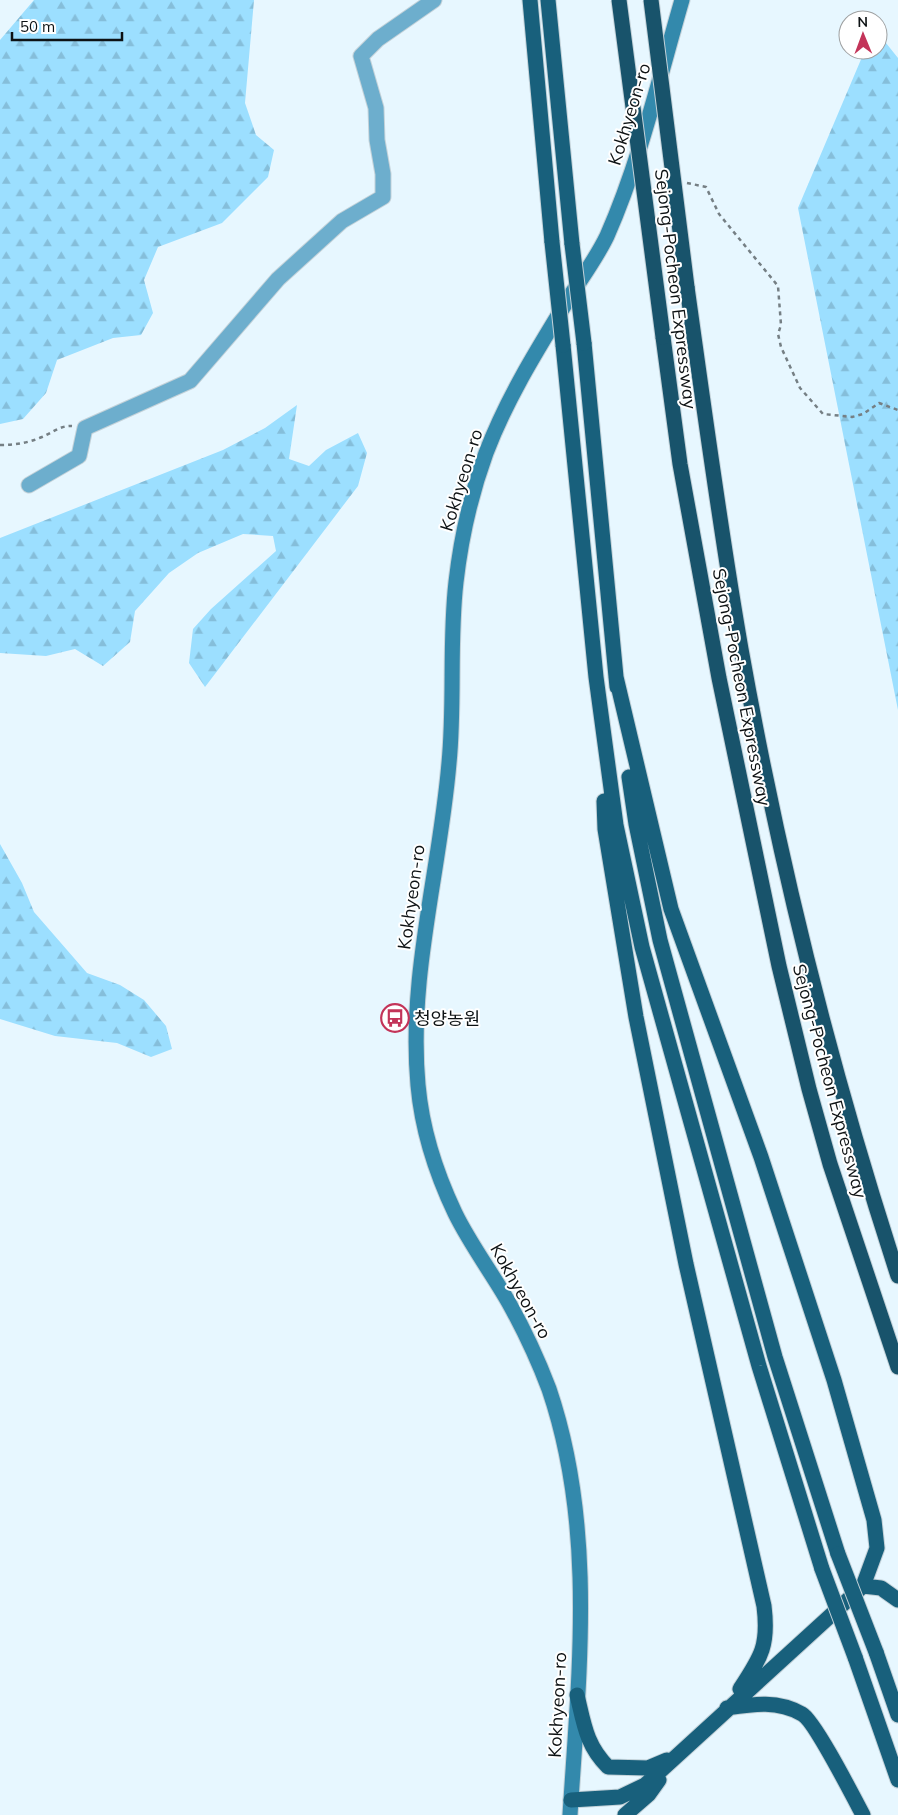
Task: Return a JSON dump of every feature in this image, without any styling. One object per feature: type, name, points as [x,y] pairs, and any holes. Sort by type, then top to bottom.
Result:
[{"type":"highway","points":[[530,0],[552,242],[596,677],[616,825],[642,947],[759,1366],[822,1569],[898,1780]]},
{"type":"highway","points":[[548,0],[572,244],[584,343],[616,677],[636,824],[660,940],[775,1357],[838,1554],[898,1715]]},
{"type":"highway","name":"Sejong-Pocheon Expressway","points":[[619,0],[681,474],[719,678],[781,975],[808,1089],[830,1164],[898,1367]]},
{"type":"highway","name":"Sejong-Pocheon Expressway","points":[[651,0],[687,287],[742,652],[784,859],[811,978],[840,1089],[898,1276]]},
{"type":"highway","points":[[596,677],[605,829],[636,1017],[686,1264],[765,1615],[767,1632],[760,1659],[727,1708]]},
{"type":"highway","points":[[570,1808],[620,1797],[645,1785],[727,1708],[863,1586],[877,1548],[874,1520],[834,1380],[761,1157],[671,909],[616,677]]},
{"type":"highway","points":[[863,1586],[882,1588],[898,1600]]},
{"type":"highway","points":[[577,1695],[586,1734],[595,1754],[608,1766],[648,1768],[677,1756]]},
{"type":"highway","points":[[727,1708],[755,1704],[780,1705],[804,1714],[863,1815]]},
{"type":"highway","points":[[625,1815],[649,1794],[677,1756]]},
{"type":"main road","name":"Kokhyeon-ro","points":[[570,1808],[577,1695],[581,1566],[578,1519],[568,1462],[549,1389],[534,1351],[510,1306],[456,1217],[431,1151],[422,1120],[418,1082],[416,1025],[418,984],[449,768],[455,585],[470,504],[486,454],[505,407],[528,365],[605,240],[638,158],[682,0]]},
{"type":"street","points":[[29,485],[79,456],[86,428],[190,381],[278,279],[342,221],[383,197],[383,174],[377,140],[376,108],[361,56],[378,40],[434,0]]},
{"type":"path","points":[[679,181],[706,187],[719,214],[778,286],[781,326],[778,334],[781,347],[800,388],[823,414],[844,418],[858,416],[879,402],[898,410]]},
{"type":"path","points":[[0,445],[17,445],[43,437],[66,426],[86,428]]},
{"type":"green space","points":[[34,0],[254,0],[245,103],[256,135],[274,150],[268,177],[222,223],[158,247],[144,280],[153,313],[141,335],[113,338],[57,360],[46,393],[23,419],[0,424],[0,40]]},
{"type":"green space","points":[[888,46],[898,58],[898,710],[798,208],[861,60],[888,60]]},
{"type":"green space","points":[[297,405],[289,459],[309,466],[326,450],[358,433],[367,453],[358,486],[205,687],[189,663],[193,629],[211,609],[276,551],[273,536],[243,534],[198,553],[169,573],[135,611],[130,642],[103,666],[75,649],[46,656],[0,653],[0,538],[223,450],[265,428]]},
{"type":"green space","points":[[0,844],[22,883],[34,912],[87,973],[120,985],[144,1000],[166,1026],[172,1049],[151,1057],[117,1043],[55,1036],[0,1019]]},
{"type":"place","name":"청양농원","points":[[395,1018]]}]
